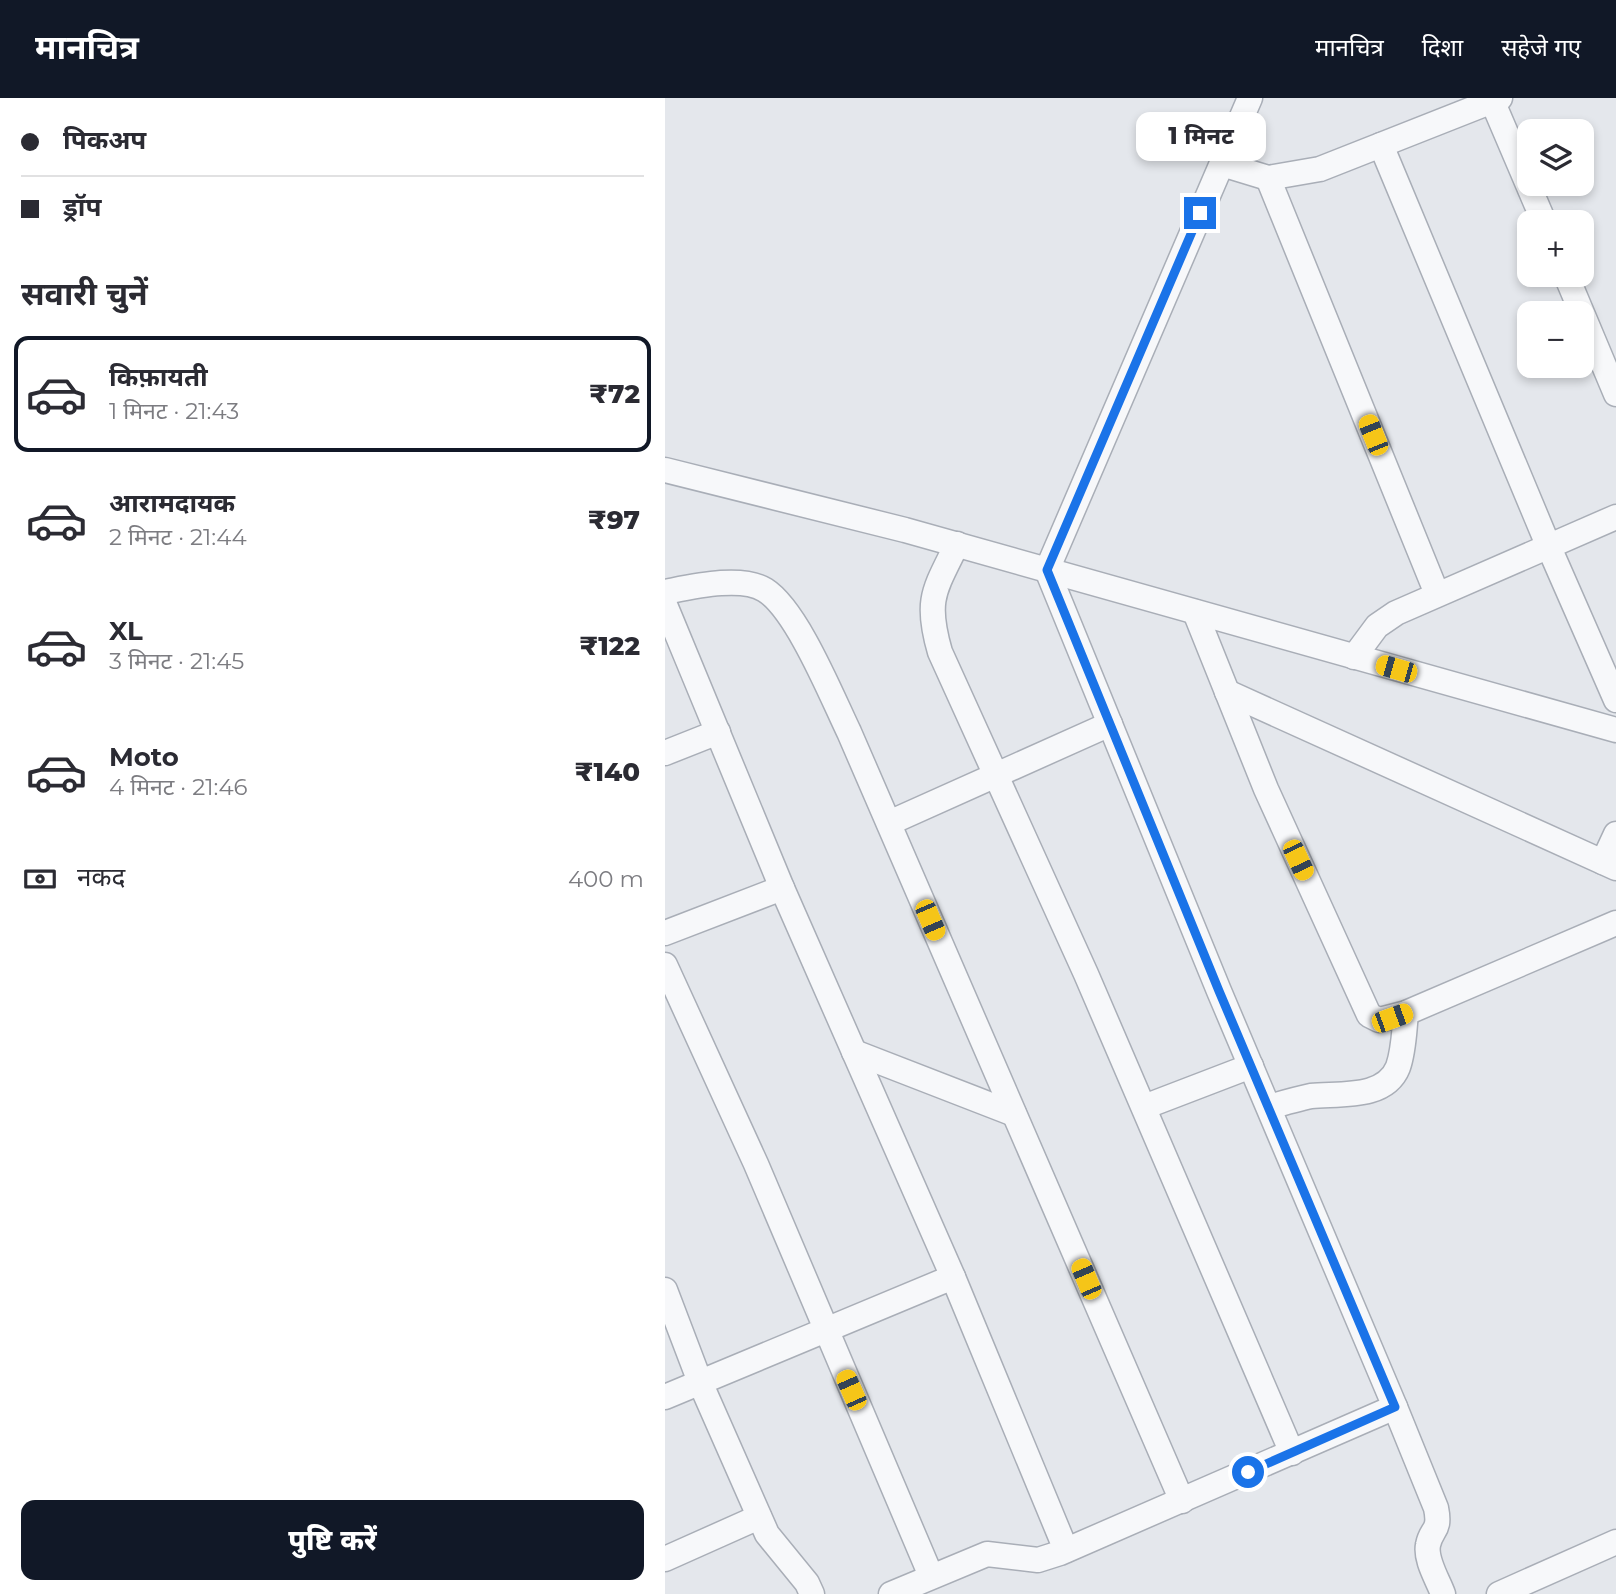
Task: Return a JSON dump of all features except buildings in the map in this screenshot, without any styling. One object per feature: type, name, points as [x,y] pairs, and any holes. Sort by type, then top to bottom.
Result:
[{"type":"street","points":[[1250,98],[1047,570],[1436,1508],[1439,1521],[1428,1544],[1428,1554],[1443,1594]]},
{"type":"street","points":[[1222,164],[1268,178],[1320,169],[1494,99],[1539,210]]},
{"type":"street","points":[[1381,145],[1548,545],[1616,700]]},
{"type":"street","points":[[1268,178],[1437,594]]},
{"type":"street","points":[[1571,287],[1616,394]]},
{"type":"street","points":[[665,470],[957,544],[1616,730]]},
{"type":"street","points":[[1354,657],[1377,626],[1396,613],[1616,517]]},
{"type":"street","points":[[957,544],[933,594],[933,626],[940,652],[1144,1107],[1292,1453]]},
{"type":"street","points":[[665,592],[725,582],[764,589],[785,610],[804,642],[849,732],[889,823],[1182,1502]]},
{"type":"street","points":[[665,605],[782,888],[953,1277],[1066,1550]]},
{"type":"street","points":[[1195,612],[1266,789],[1369,1015],[1379,1020],[1406,1013],[1616,923]]},
{"type":"street","points":[[1227,692],[1610,865],[1616,834]]},
{"type":"street","points":[[889,823],[1110,724]]},
{"type":"street","points":[[665,753],[718,732]]},
{"type":"street","points":[[665,933],[782,888]]},
{"type":"street","points":[[665,965],[756,1164],[931,1576]]},
{"type":"street","points":[[1269,1107],[1307,1097],[1355,1095],[1386,1082],[1397,1069],[1406,1013]]},
{"type":"street","points":[[854,1052],[1014,1114]]},
{"type":"street","points":[[1144,1107],[1251,1066]]},
{"type":"street","points":[[665,1397],[953,1277]]},
{"type":"street","points":[[665,1290],[701,1382],[767,1534],[807,1583],[812,1594]]},
{"type":"street","points":[[891,1594],[987,1554],[1038,1560],[1066,1550],[1182,1502],[1395,1407]]},
{"type":"street","points":[[665,1559],[759,1517]]},
{"type":"street","points":[[1499,1594],[1614,1550]]},
{"type":"route","points":[[1200,213],[1111,426],[1047,570],[1219,991],[1395,1407],[1248,1472]]}]
